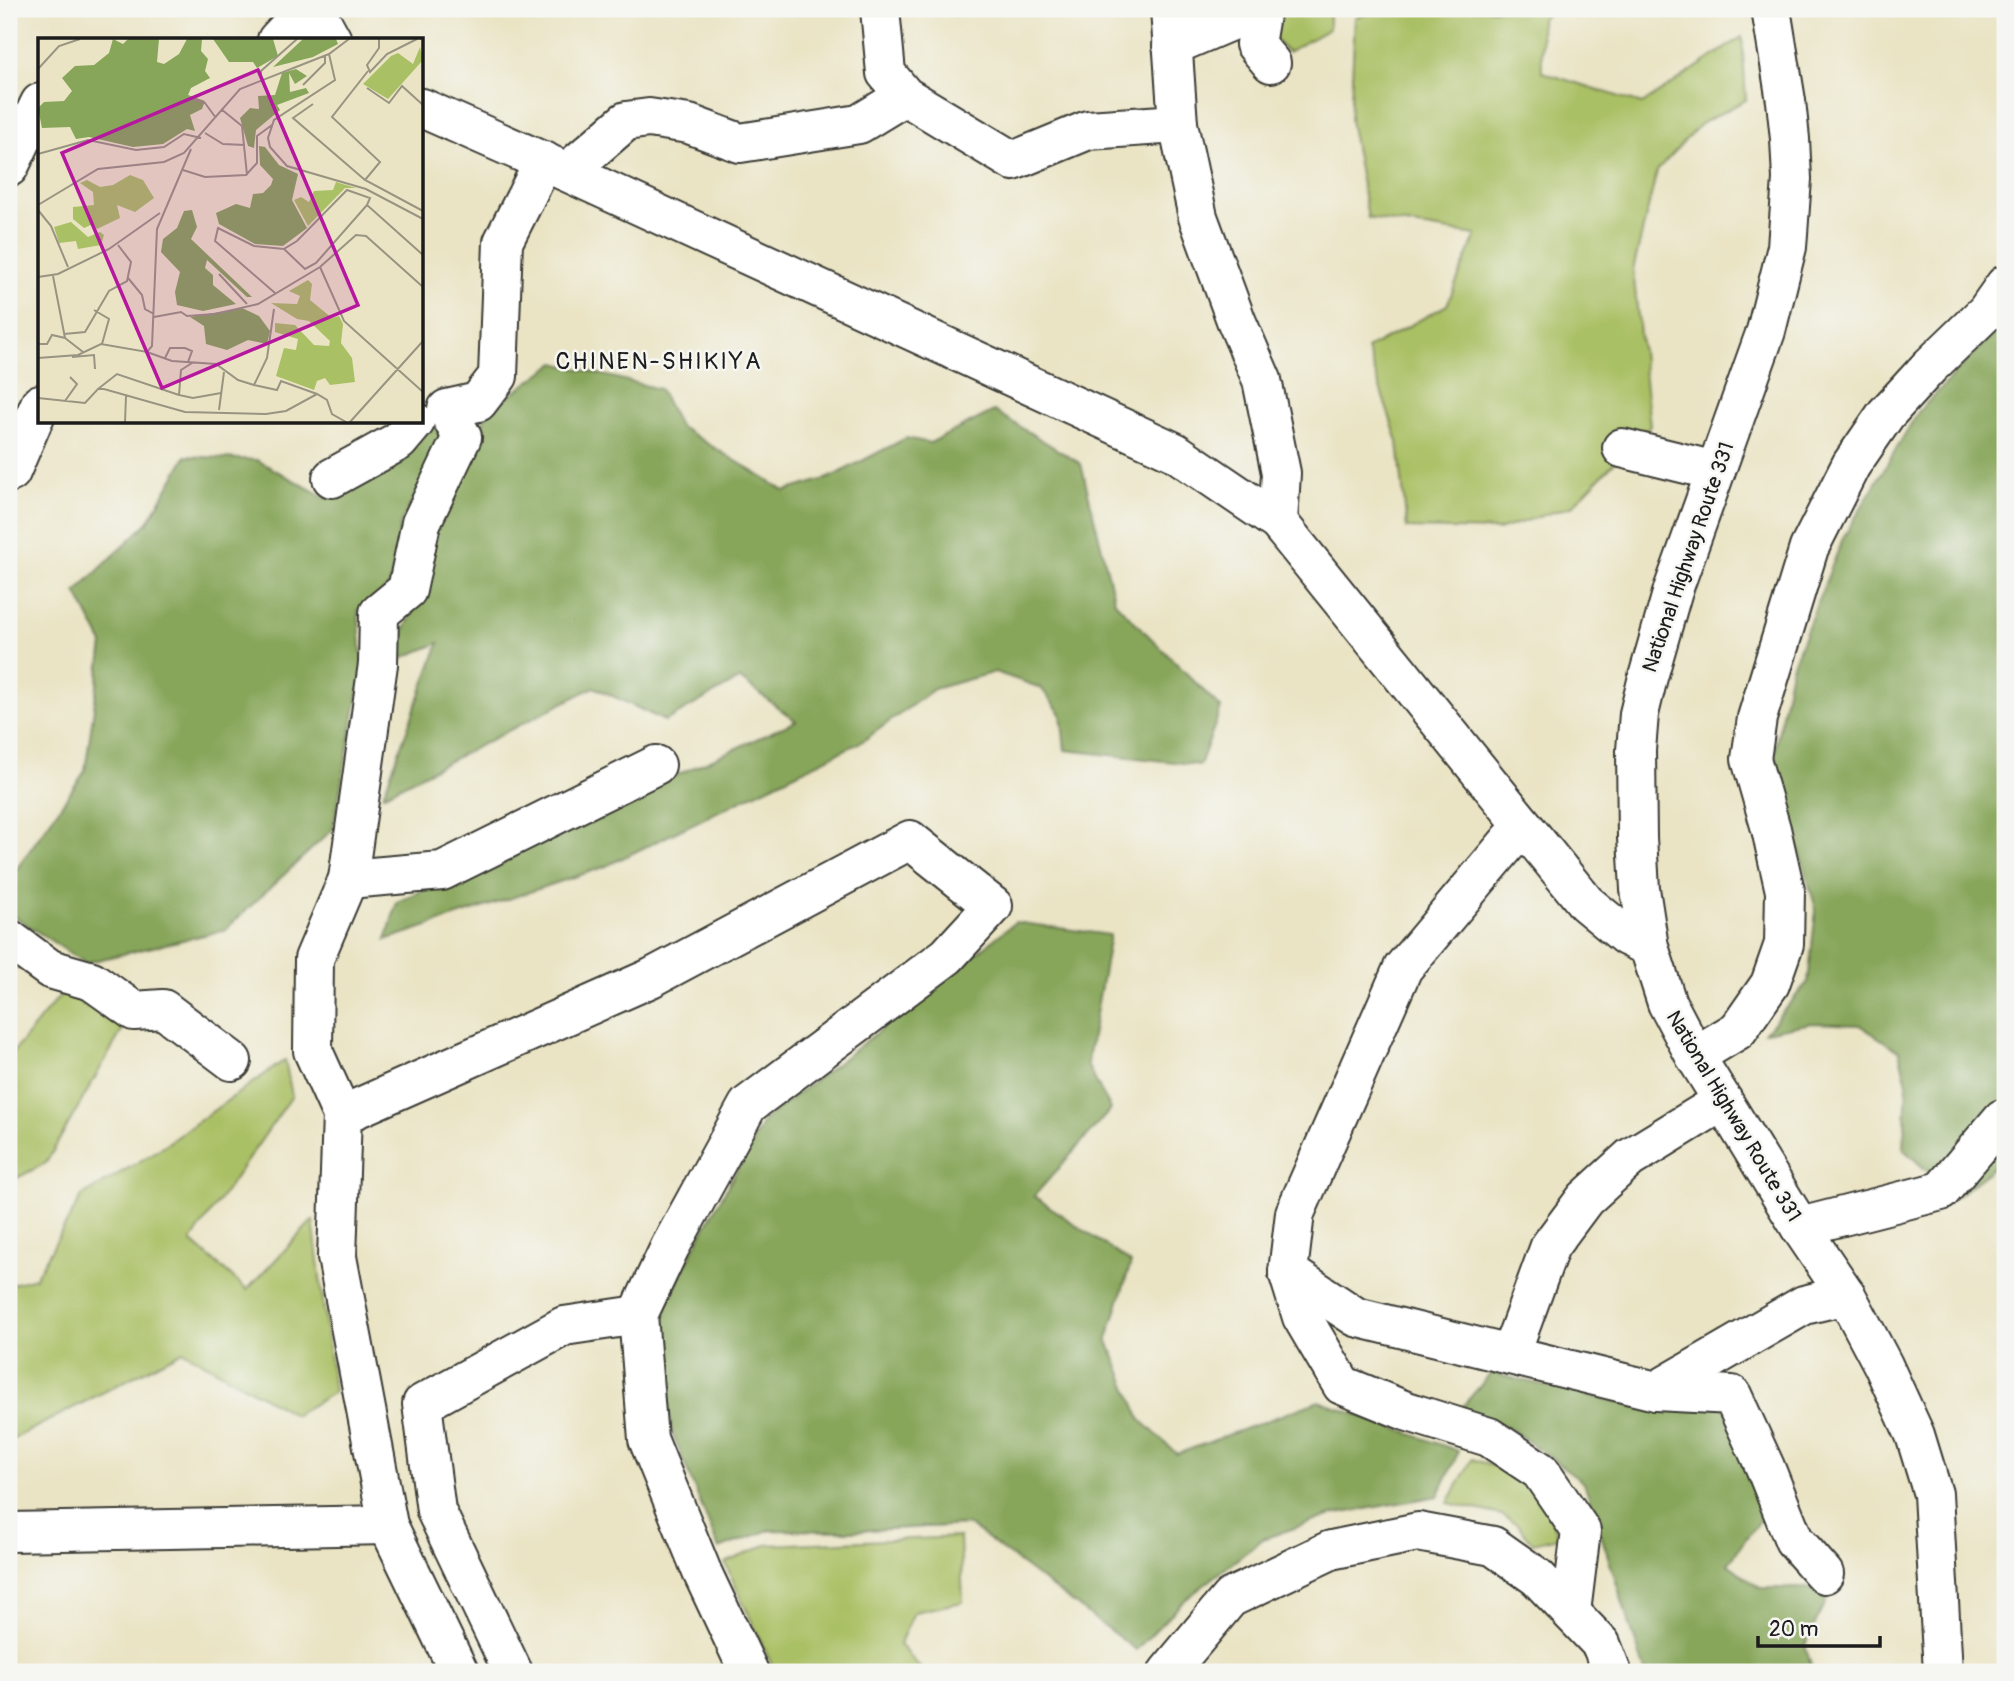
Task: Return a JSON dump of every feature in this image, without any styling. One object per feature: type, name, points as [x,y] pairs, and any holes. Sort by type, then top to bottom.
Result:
[{"type":"main road","points":[[279,38],[306,9]]},
{"type":"main road","points":[[315,9],[331,38]]},
{"type":"main road","points":[[880,9],[886,73],[905,96],[1013,161],[1088,130],[1178,124]]},
{"type":"main road","points":[[1170,9],[1178,124],[1198,217],[1236,320],[1262,380],[1281,473],[1278,522]]},
{"type":"main road","points":[[1172,46],[1260,9]]},
{"type":"main road","points":[[1260,9],[1255,44],[1271,63]]},
{"type":"main road","name":"National Highway Route 331","points":[[1771,9],[1790,139],[1792,179],[1787,247],[1766,331],[1673,590],[1639,714],[1636,750],[1640,890],[1649,947],[1667,1003],[1695,1056],[1800,1227],[1846,1295],[1916,1435],[1933,1494],[1943,1672]]},
{"type":"main road","points":[[428,415],[478,402],[498,376],[503,242],[556,167],[626,121],[649,118],[689,124],[740,143],[859,124],[905,96]]},
{"type":"main road","points":[[17,165],[38,108]]},
{"type":"main road","points":[[424,109],[1175,452],[1278,522],[1586,903],[1626,936],[1649,947]]},
{"type":"main road","points":[[1695,1056],[1738,1030],[1770,984],[1784,944],[1785,891],[1751,759],[1757,718],[1809,548],[1851,466],[1886,414],[1930,366],[1986,312],[2005,285]]},
{"type":"main road","points":[[9,473],[38,409]]},
{"type":"main road","points":[[428,415],[462,437],[421,523],[407,590],[379,613],[378,664],[348,879],[314,960],[313,1051],[342,1115],[337,1257],[388,1525],[459,1672]]},
{"type":"main road","points":[[332,478],[399,441],[418,424]]},
{"type":"main road","points":[[1622,448],[1715,471]]},
{"type":"main road","points":[[348,879],[442,871],[656,765]]},
{"type":"main road","points":[[1523,825],[1403,968],[1295,1213],[1287,1272],[1302,1317],[1342,1385],[1406,1411],[1489,1437],[1540,1471],[1581,1531],[1571,1612]]},
{"type":"main road","points":[[342,1115],[651,978],[910,840],[993,906],[947,956],[748,1105],[670,1247],[638,1315],[648,1439],[702,1572],[749,1672]]},
{"type":"main road","points":[[9,939],[50,969],[92,981],[134,1011],[163,1009],[232,1061]]},
{"type":"main road","points":[[1510,1355],[1550,1247],[1585,1199],[1630,1158],[1723,1101]]},
{"type":"main road","points":[[1800,1227],[1941,1191],[2003,1119]]},
{"type":"main road","points":[[1287,1272],[1356,1317],[1656,1391],[1732,1395],[1794,1540],[1824,1574]]},
{"type":"main road","points":[[1656,1391],[1804,1305],[1846,1295]]},
{"type":"main road","points":[[513,1672],[436,1511],[422,1404],[564,1326],[638,1315]]},
{"type":"main road","points":[[9,1532],[388,1525]]},
{"type":"main road","points":[[1168,1672],[1230,1598],[1331,1550],[1418,1532],[1493,1546],[1537,1577],[1601,1643],[1612,1672]]},
{"type":"green space","points":[[1242,9],[1329,9],[1329,29],[1288,52]]},
{"type":"green space","points":[[1391,9],[1554,9],[1541,19],[1542,72],[1642,104],[1742,37],[1746,100],[1700,124],[1657,171],[1633,270],[1650,426],[1572,506],[1498,530],[1407,528],[1398,442],[1367,349],[1447,305],[1476,235],[1368,218],[1350,120],[1355,17]]},
{"type":"green space","points":[[2005,322],[2005,1154],[1988,1172],[1956,1197],[1904,1150],[1907,1083],[1899,1051],[1859,1025],[1812,1023],[1765,1032],[1808,982],[1816,909],[1773,759],[1791,669],[1843,538],[1918,412]]},
{"type":"green space","points":[[555,363],[660,389],[679,426],[785,491],[829,478],[906,438],[930,443],[994,411],[1081,464],[1115,602],[1221,708],[1200,765],[1065,750],[1061,714],[1041,688],[995,672],[934,689],[863,741],[604,867],[386,940],[397,902],[796,721],[740,679],[665,721],[594,687],[383,795],[439,643],[390,663],[412,613],[433,536],[488,411]]},
{"type":"green space","points":[[432,422],[445,440],[400,524],[390,586],[358,611],[363,668],[333,829],[225,930],[85,963],[9,913],[9,880],[85,771],[103,644],[76,592],[148,522],[186,456],[257,460],[326,498]]},
{"type":"green space","points":[[1015,922],[1110,935],[1087,1065],[1111,1109],[1034,1196],[1131,1263],[1107,1339],[1141,1420],[1177,1454],[1319,1401],[1459,1451],[1438,1496],[1332,1515],[1263,1539],[1185,1600],[1136,1650],[969,1525],[849,1531],[769,1530],[719,1549],[672,1433],[658,1323],[698,1240],[765,1119]]},
{"type":"green space","points":[[62,993],[127,1022],[46,1163],[9,1182],[9,1057]]},
{"type":"green space","points":[[285,1060],[292,1096],[191,1241],[247,1290],[313,1220],[334,1392],[295,1415],[183,1351],[9,1441],[9,1285],[35,1278],[82,1196],[155,1152]]},
{"type":"green space","points":[[1491,1373],[1640,1407],[1724,1406],[1767,1509],[1728,1564],[1760,1588],[1808,1588],[1827,1599],[1805,1645],[1813,1672],[1645,1672],[1584,1482],[1511,1429],[1461,1408]]},
{"type":"green space","points":[[1472,1459],[1515,1474],[1544,1503],[1559,1537],[1533,1543],[1517,1524],[1502,1515],[1448,1503]]},
{"type":"green space","points":[[960,1537],[963,1602],[914,1612],[899,1645],[925,1672],[775,1672],[725,1563],[766,1545]]},
{"type":"district","name":"CHINEN-SHIKIYA","points":[[659,361]]}]
